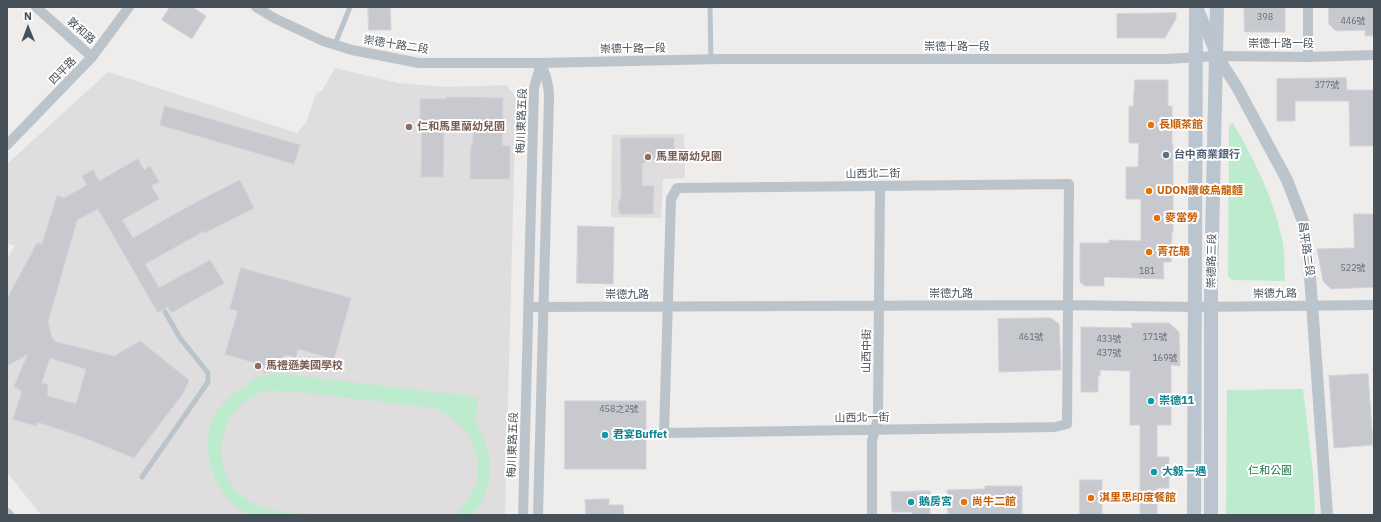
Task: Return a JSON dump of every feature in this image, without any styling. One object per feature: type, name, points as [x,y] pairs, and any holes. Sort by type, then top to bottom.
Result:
[{"type":"main road","name":"崇德路三段","points":[[1194,515],[1197,7]]},
{"type":"main road","name":"崇德路三段","points":[[1211,515],[1212,306],[1217,56],[1216,7]]},
{"type":"street","name":"敦和路","points":[[36,7],[92,57]]},
{"type":"street","name":"四平路","points":[[7,145],[92,57],[129,7]]},
{"type":"street","name":"崇德十路二段","points":[[256,7],[274,18],[323,41],[352,50],[420,63],[541,63]]},
{"type":"street","name":"昌平路二段","points":[[1197,7],[1217,56],[1237,87],[1287,180],[1304,224],[1310,276],[1327,515]]},
{"type":"street","points":[[1308,7],[1308,57]]},
{"type":"street","name":"崇德十路一段","points":[[541,63],[711,59],[1159,59],[1217,56],[1308,57],[1374,55]]},
{"type":"street","points":[[538,515],[550,88],[541,63]]},
{"type":"street","name":"梅川東路五段","points":[[523,515],[534,88],[541,63]]},
{"type":"street","name":"山西北二街","points":[[668,306],[671,199],[677,188],[1068,184],[1068,305]]},
{"type":"street","name":"山西中街","points":[[872,515],[872,441],[878,418],[880,186]]},
{"type":"street","name":"崇德九路","points":[[528,307],[1068,305],[1195,307],[1374,305]]},
{"type":"street","name":"山西北一街","points":[[668,306],[664,433],[1055,427],[1067,424],[1068,305]]},
{"type":"lane","points":[[335,44],[350,7]]},
{"type":"lane","points":[[710,7],[711,59]]},
{"type":"lane","points":[[142,477],[208,382],[208,373],[180,338],[165,312]]},
{"type":"shaded area","name":"馬禮遜美國學校","points":[[335,68],[398,83],[446,87],[506,85],[516,97],[505,515],[41,515],[7,474],[7,259],[15,246],[7,243],[7,164],[108,72],[297,133],[307,121],[316,93],[322,91]]},
{"type":"shaded area","name":"馬里蘭幼兒園","points":[[684,134],[685,178],[663,179],[661,218],[611,217],[612,135]]},
{"type":"green space","points":[[1233,123],[1249,152],[1275,212],[1283,244],[1285,281],[1232,280],[1228,276],[1229,125]]},
{"type":"green space","points":[[276,373],[288,373],[292,375],[478,397],[475,422],[485,441],[490,461],[489,482],[486,493],[480,504],[472,515],[453,515],[461,510],[478,482],[477,456],[469,435],[454,419],[435,408],[288,391],[267,391],[261,392],[250,398],[239,407],[231,417],[225,430],[222,443],[224,470],[230,482],[239,493],[254,504],[279,511],[323,515],[251,515],[239,508],[228,498],[219,486],[213,473],[209,459],[209,429],[214,416],[226,401],[234,393],[250,384],[249,380]]},
{"type":"green space","name":"仁和公園","points":[[1303,389],[1313,473],[1315,515],[1226,515],[1227,390]]},
{"type":"building","points":[[170,7],[192,7],[206,16],[192,39],[162,20]]},
{"type":"building","points":[[368,7],[390,7],[391,30],[369,30]]},
{"type":"building","points":[[1244,7],[1285,7],[1285,32],[1245,32]]},
{"type":"building","points":[[1329,7],[1374,7],[1374,36],[1365,36],[1365,30],[1336,31],[1329,24]]},
{"type":"building","points":[[1176,13],[1176,19],[1165,38],[1117,38],[1117,14]]},
{"type":"building","points":[[1346,78],[1347,90],[1374,90],[1374,146],[1350,146],[1349,101],[1295,101],[1295,121],[1277,121],[1277,79]]},
{"type":"building","points":[[1135,80],[1168,80],[1168,106],[1172,106],[1173,145],[1173,232],[1171,262],[1163,262],[1164,279],[1104,277],[1104,286],[1085,286],[1080,282],[1080,243],[1109,243],[1109,240],[1141,241],[1141,199],[1126,199],[1126,167],[1138,167],[1139,143],[1129,143],[1129,106],[1133,106]]},
{"type":"building","points":[[446,97],[503,98],[502,145],[510,146],[510,179],[470,179],[473,127],[444,126],[443,177],[421,177],[422,122],[420,122],[420,99],[446,99]]},
{"type":"building","points":[[165,106],[300,145],[294,164],[160,125]]},
{"type":"building","points":[[621,138],[674,138],[674,160],[649,160],[642,164],[642,186],[654,186],[653,214],[620,214],[618,209],[621,198]]},
{"type":"building","points":[[138,159],[144,170],[150,166],[159,182],[151,186],[159,199],[122,220],[133,238],[191,205],[240,180],[254,208],[205,233],[204,231],[145,264],[159,288],[210,260],[224,283],[171,313],[168,307],[158,313],[98,209],[77,220],[48,322],[52,338],[56,342],[114,356],[140,341],[189,380],[184,392],[134,458],[85,438],[37,422],[36,426],[13,419],[22,392],[14,386],[28,354],[7,366],[7,299],[37,243],[42,244],[57,196],[64,198],[87,185],[82,176],[93,170],[99,181]],"holes":[[[50,358],[86,369],[76,404],[47,396],[48,385],[42,383]]]},
{"type":"building","points":[[1354,214],[1374,214],[1374,287],[1331,289],[1323,281],[1317,249],[1354,248]]},
{"type":"building","points":[[578,226],[614,227],[613,284],[577,283]]},
{"type":"building","points":[[241,268],[351,298],[334,359],[298,349],[296,357],[286,355],[276,362],[274,370],[263,373],[265,366],[225,354],[238,311],[230,309]]},
{"type":"building","points":[[1051,318],[1059,324],[1061,370],[999,372],[998,319]]},
{"type":"building","points":[[1132,323],[1169,323],[1179,332],[1180,366],[1171,365],[1171,425],[1157,425],[1157,457],[1169,457],[1169,488],[1157,488],[1157,514],[1140,514],[1140,425],[1130,425],[1130,371],[1100,370],[1100,376],[1098,376],[1098,392],[1081,392],[1081,327],[1132,328]]},
{"type":"building","points":[[1368,374],[1373,445],[1334,448],[1329,376]]},
{"type":"building","name":"君宴Buffet","points":[[565,401],[646,401],[646,469],[565,469]]},
{"type":"building","name":"淇里思印度餐館","points":[[1080,480],[1102,480],[1102,515],[1080,515]]},
{"type":"building","points":[[985,486],[1022,486],[1022,515],[948,515],[947,490],[985,489]]},
{"type":"building","name":"鵝房宮","points":[[930,491],[930,515],[913,515],[912,512],[892,512],[891,492]]},
{"type":"building","points":[[609,499],[609,505],[623,505],[624,515],[586,515],[585,500]]},
{"type":"place","name":"長順茶館","points":[[1151,125]]},
{"type":"place","name":"仁和馬里蘭幼兒園","points":[[409,127]]},
{"type":"place","name":"台中商業銀行","points":[[1166,155]]},
{"type":"place","name":"馬里蘭幼兒園","points":[[648,157]]},
{"type":"place","name":"UDON讚岐烏龍麵","points":[[1149,191]]},
{"type":"place","name":"麥當勞","points":[[1157,218]]},
{"type":"place","name":"青花驕","points":[[1149,252]]},
{"type":"place","name":"馬禮遜美國學校","points":[[258,366]]},
{"type":"place","name":"崇德11","points":[[1151,401]]},
{"type":"place","name":"君宴Buffet","points":[[605,435]]},
{"type":"place","name":"大毅一遇","points":[[1154,472]]},
{"type":"place","name":"淇里思印度餐館","points":[[1091,498]]},
{"type":"place","name":"鵝房宮","points":[[911,502]]},
{"type":"place","name":"尚牛二館","points":[[964,502]]}]
